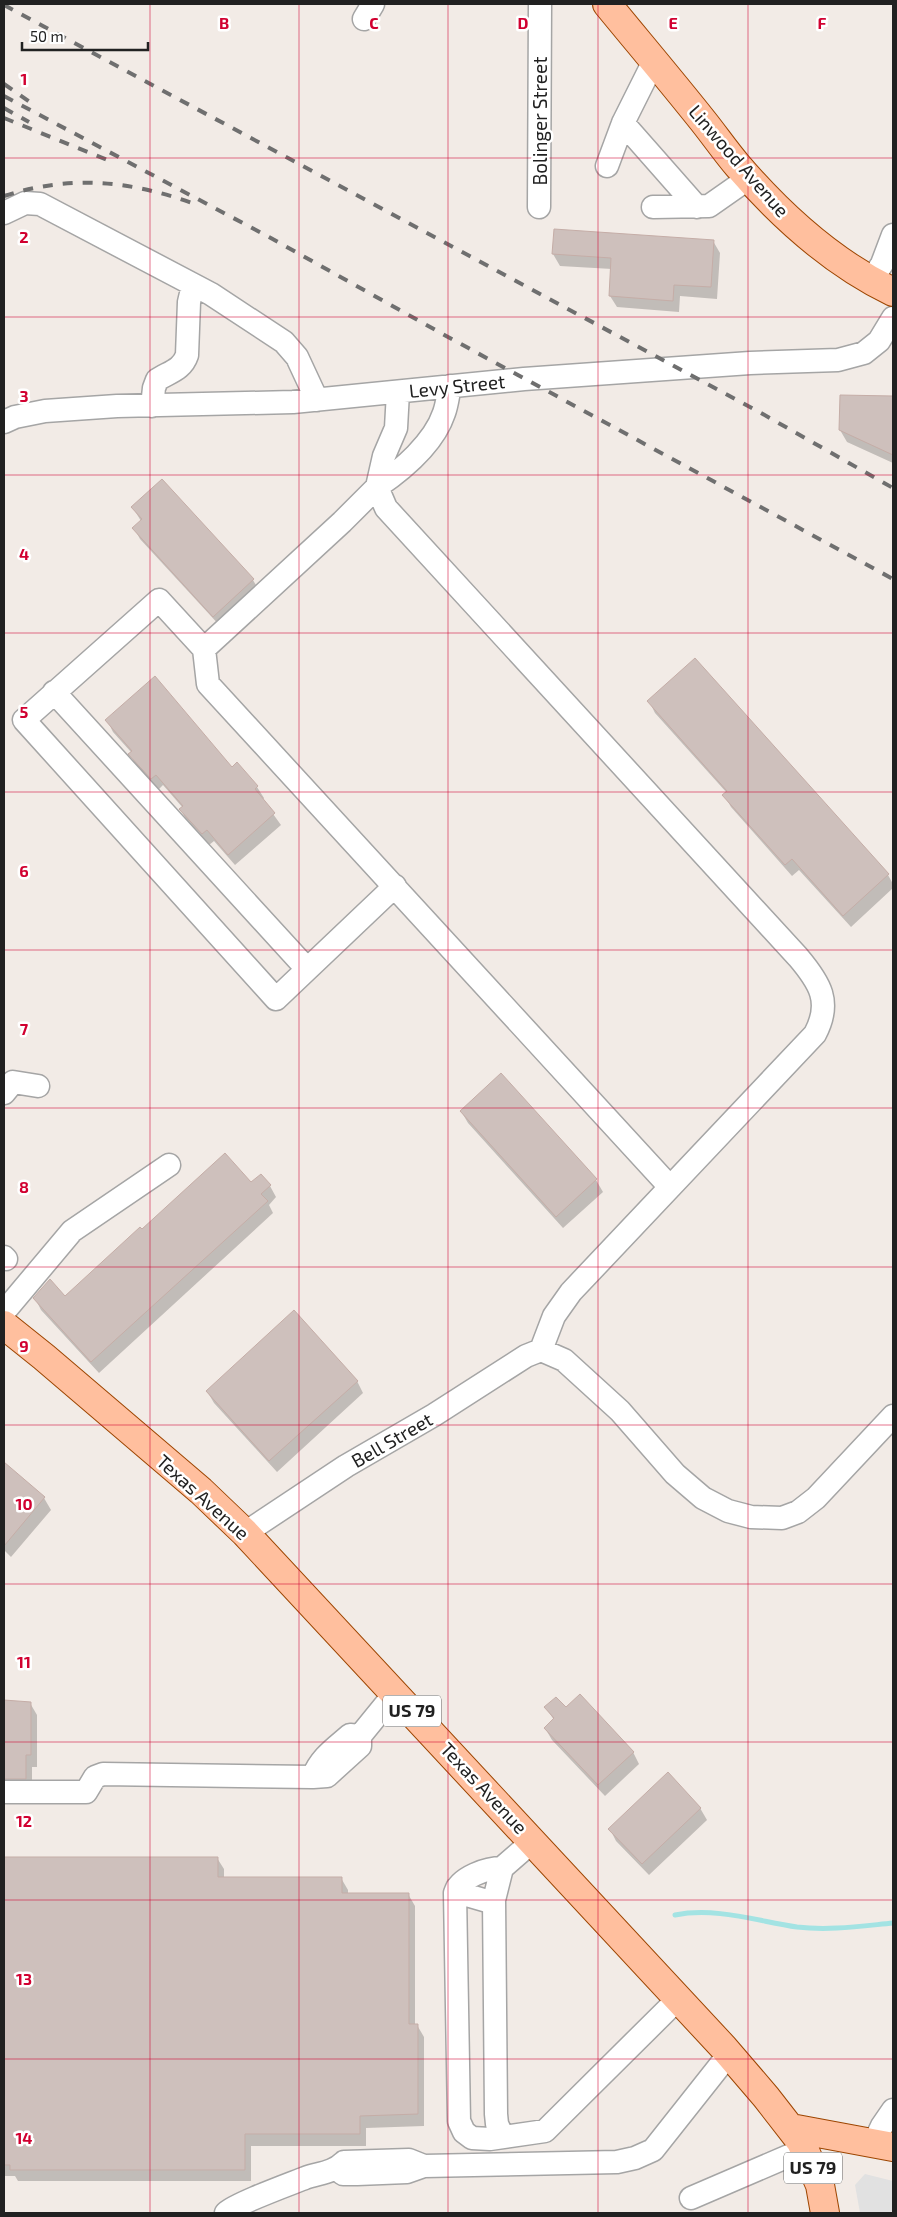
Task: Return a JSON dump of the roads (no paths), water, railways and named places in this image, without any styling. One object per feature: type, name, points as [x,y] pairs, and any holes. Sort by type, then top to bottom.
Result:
[{"type":"main road","name":"Linwood Avenue","points":[[607,4],[749,178],[803,232],[847,266],[882,287]]},
{"type":"main road","name":"Texas Avenue","points":[[4,1325],[201,1491],[245,1533],[729,2054],[798,2138]]},
{"type":"main road","points":[[798,2138],[884,2145]]},
{"type":"main road","name":"US 79","points":[[798,2138],[820,2185],[825,2213]]},
{"type":"street","name":"Bolinger Street","points":[[539,207],[540,4]]},
{"type":"street","points":[[607,166],[623,123],[654,61]]},
{"type":"street","points":[[623,123],[697,207]]},
{"type":"street","points":[[653,207],[709,206],[749,178]]},
{"type":"street","points":[[4,213],[25,203],[40,204],[193,285],[284,342],[297,357],[317,400]]},
{"type":"street","points":[[882,287],[885,257],[893,235]]},
{"type":"street","points":[[152,406],[157,380],[178,369],[184,363],[187,355],[189,302],[193,285]]},
{"type":"street","name":"Levy Street","points":[[4,422],[15,417],[45,411],[317,400],[450,386],[666,368],[838,360],[864,353],[879,340],[893,318]]},
{"type":"street","points":[[204,649],[342,522],[376,487],[399,472],[436,431],[445,412],[450,386]]},
{"type":"street","points":[[398,392],[396,428],[384,456],[376,487],[386,508],[798,957],[814,976],[824,1004],[822,1021],[815,1034],[571,1292],[554,1316],[541,1350],[564,1360],[620,1412],[675,1474],[703,1498],[728,1511],[751,1517],[782,1518],[798,1512],[816,1498],[893,1416]]},
{"type":"street","points":[[395,886],[276,999],[24,720],[159,600],[204,649],[208,684],[395,886],[670,1187]]},
{"type":"street","points":[[54,692],[307,969]]},
{"type":"street","points":[[4,1093],[13,1082],[38,1086]]},
{"type":"street","points":[[4,1312],[72,1231],[169,1165]]},
{"type":"street","name":"Bell Street","points":[[245,1533],[346,1466],[434,1415],[526,1356],[541,1350]]},
{"type":"street","points":[[4,1792],[86,1792],[95,1777],[102,1774],[313,1777],[318,1764],[350,1735],[360,1736],[395,1693]]},
{"type":"street","points":[[503,2137],[497,2124],[496,2114],[494,1904],[502,1868],[533,1841]]},
{"type":"street","points":[[502,1868],[490,1868],[461,1883],[455,1893],[459,2121],[464,2132],[472,2138],[503,2137],[546,2131],[678,1999]]},
{"type":"street","points":[[457,1888],[470,1896],[494,1904]]},
{"type":"street","points":[[226,2213],[239,2205],[306,2178],[337,2169],[343,2174],[357,2174],[408,2172],[424,2166],[616,2162],[635,2158],[653,2150],[729,2054]]},
{"type":"street","points":[[884,2145],[882,2126],[893,2110]]},
{"type":"street","points":[[691,2198],[798,2138]]},
{"type":"waterway","points":[[675,1915],[690,1913],[721,1914],[809,1928],[845,1928],[893,1923]]},
{"type":"railway","points":[[4,5],[761,413],[893,488]]},
{"type":"railway","points":[[4,84],[34,105]]},
{"type":"railway","points":[[4,96],[269,237],[448,337],[893,579]]},
{"type":"railway","points":[[4,108],[29,122]]},
{"type":"railway","points":[[4,118],[115,163]]},
{"type":"railway","points":[[4,196],[52,185],[98,183],[144,189],[192,203]]}]
